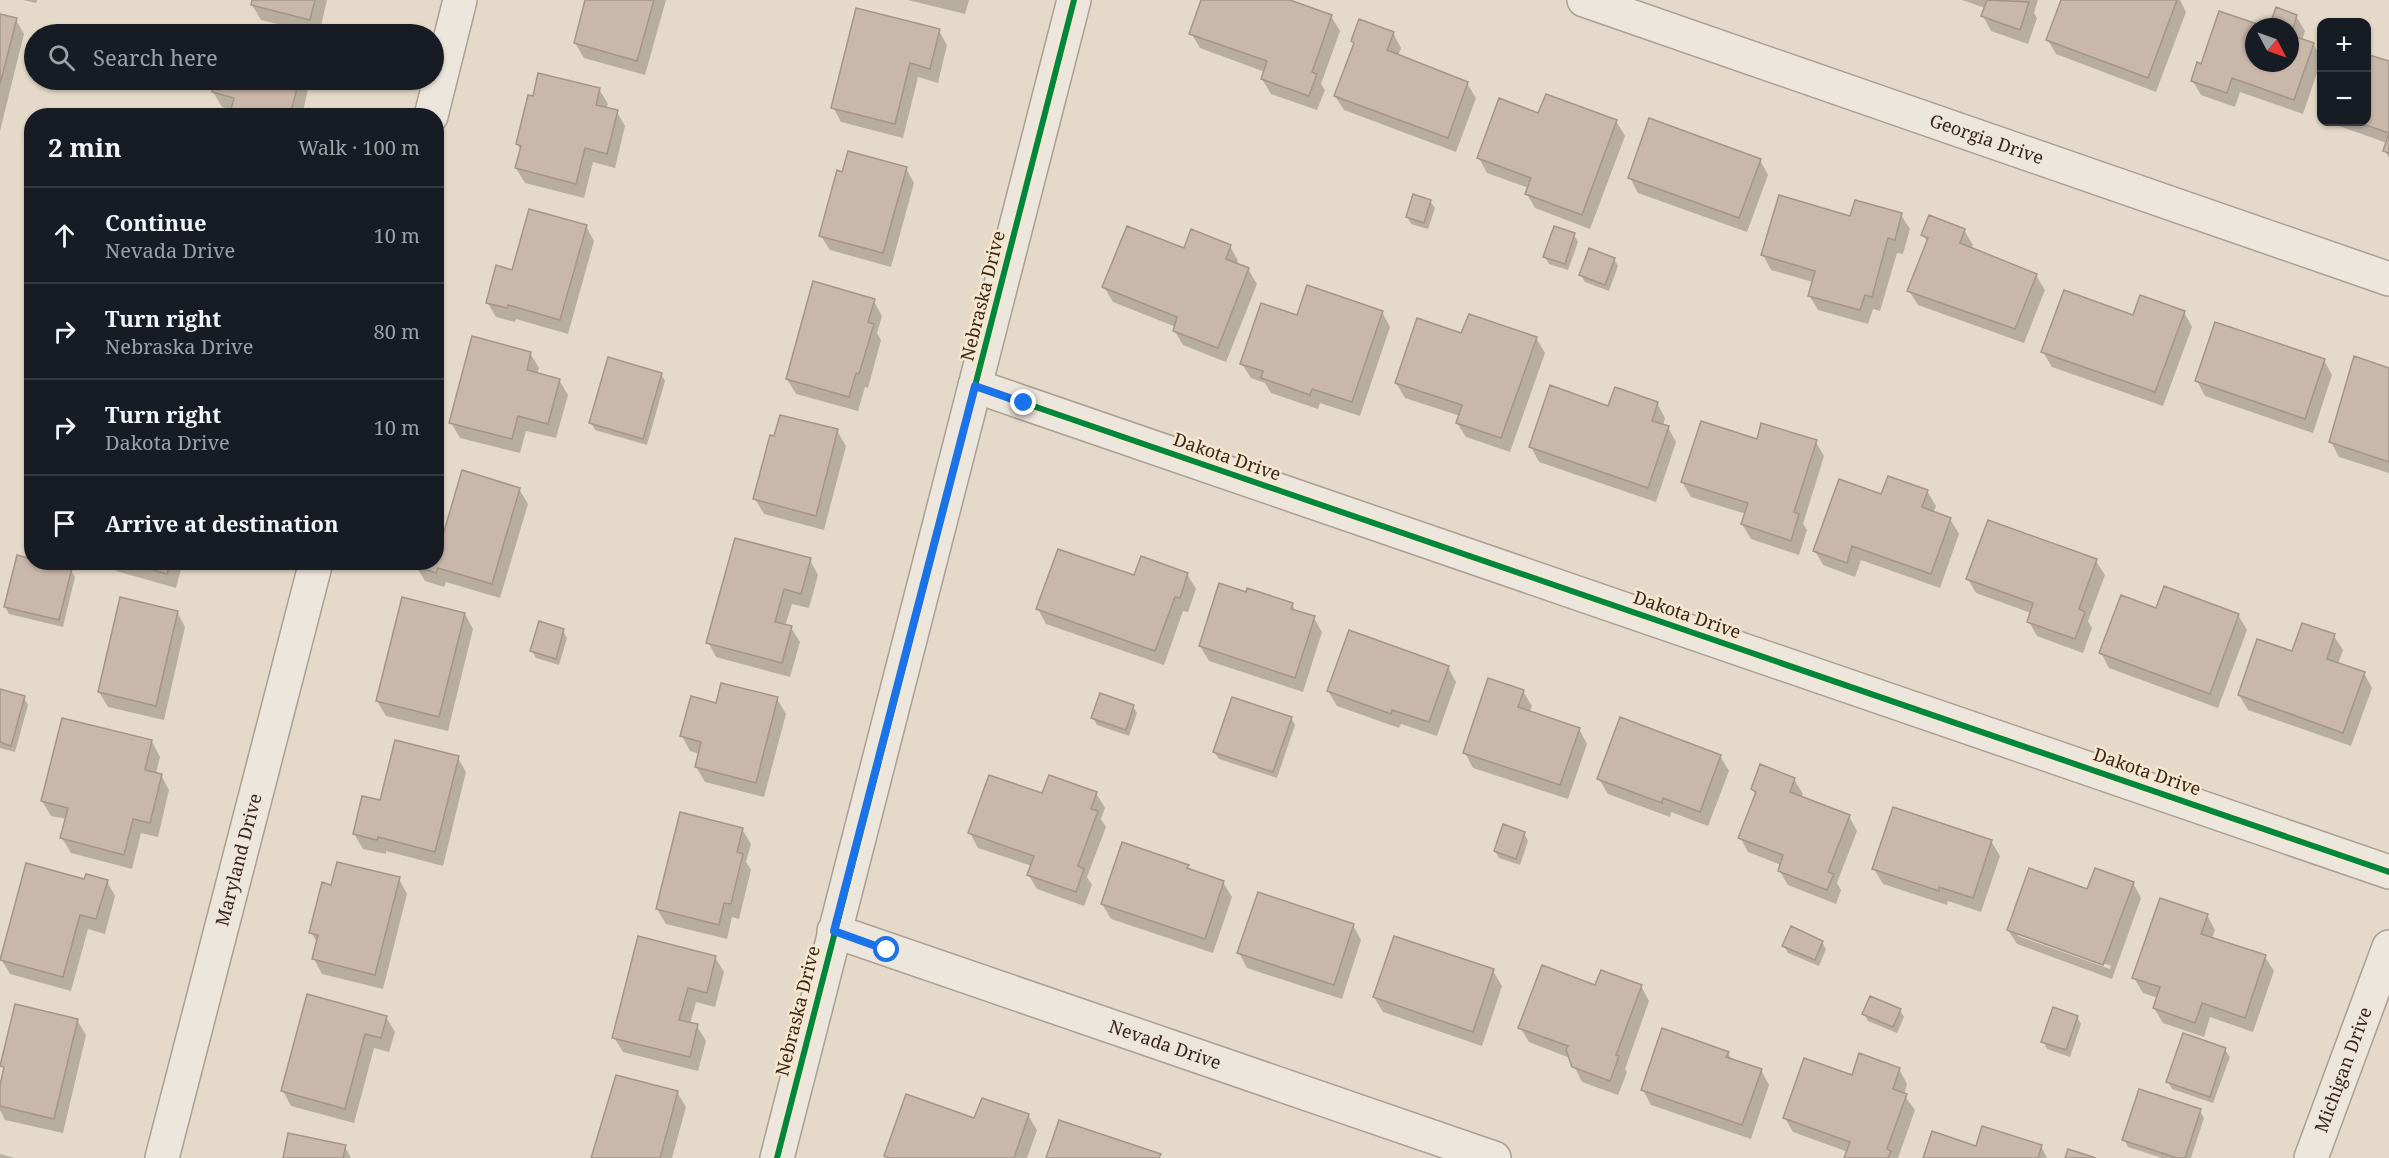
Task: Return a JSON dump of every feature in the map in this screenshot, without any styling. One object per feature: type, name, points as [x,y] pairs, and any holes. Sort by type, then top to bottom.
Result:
[{"type":"street","points":[[444,64],[460,0]]},
{"type":"street","name":"Nebraska Drive","points":[[777,1158],[1074,0]]},
{"type":"street","name":"Georgia Drive","points":[[1584,0],[2389,279]]},
{"type":"street","points":[[433,108],[438,90]]},
{"type":"street","name":"Dakota Drive","points":[[975,386],[2389,872]]},
{"type":"street","name":"Maryland Drive","points":[[162,1158],[314,570]]},
{"type":"street","name":"Nevada Drive","points":[[834,931],[1494,1158]]},
{"type":"street","name":"Michigan Drive","points":[[2311,1158],[2389,947]]},
{"type":"building","points":[[252,0],[315,0],[310,20],[251,5]]},
{"type":"building","points":[[585,0],[654,0],[637,61],[574,43]]},
{"type":"building","points":[[1201,0],[1290,0],[1332,15],[1312,72],[1317,74],[1309,96],[1261,79],[1267,61],[1189,34]]},
{"type":"building","points":[[1987,0],[2029,2],[2020,30],[1981,16]]},
{"type":"building","points":[[2061,0],[2177,0],[2148,78],[2046,40]]},
{"type":"building","points":[[2276,7],[2297,15],[2296,18],[2272,18]]},
{"type":"building","points":[[856,8],[940,29],[930,69],[910,63],[895,124],[831,108]]},
{"type":"building","points":[[2219,11],[2245,20],[2245,72],[2299,72],[2299,38],[2314,43],[2294,100],[2232,78],[2227,93],[2191,81],[2197,62],[2201,64]]},
{"type":"building","points":[[0,14],[17,18],[0,84]]},
{"type":"building","points":[[1359,19],[1394,32],[1387,50],[1468,82],[1448,138],[1334,96],[1354,43],[1351,41]]},
{"type":"building","points":[[2371,56],[2389,61],[2389,133],[2369,126],[2371,126]]},
{"type":"building","points":[[538,73],[600,88],[596,105],[618,110],[607,154],[585,148],[576,184],[515,168],[521,146],[516,144],[528,95],[533,96]]},
{"type":"building","points":[[212,90],[296,90],[292,108],[231,108],[234,98],[212,92]]},
{"type":"building","points":[[1546,94],[1617,120],[1582,215],[1525,194],[1531,178],[1477,158],[1499,98],[1538,113]]},
{"type":"building","points":[[1649,118],[1761,159],[1739,218],[1628,178]]},
{"type":"building","points":[[2389,133],[2389,153],[2383,151]]},
{"type":"building","points":[[848,151],[907,167],[883,253],[819,236],[837,170],[842,172]]},
{"type":"building","points":[[1413,194],[1431,200],[1424,223],[1406,217]]},
{"type":"building","points":[[1779,195],[1850,216],[1855,200],[1902,213],[1895,240],[1888,238],[1872,297],[1865,295],[1860,310],[1808,296],[1815,271],[1761,255]]},
{"type":"building","points":[[529,209],[587,225],[560,320],[508,305],[507,308],[486,303],[496,265],[512,270]]},
{"type":"building","points":[[1929,215],[1965,229],[1960,243],[2037,274],[2015,329],[1907,291],[1928,238],[1921,235]]},
{"type":"building","points":[[1127,226],[1184,248],[1191,229],[1231,245],[1226,259],[1249,268],[1218,348],[1173,331],[1177,317],[1102,287]]},
{"type":"building","points":[[1554,226],[1575,233],[1565,264],[1543,257]]},
{"type":"building","points":[[1589,248],[1615,258],[1605,285],[1579,275]]},
{"type":"building","points":[[813,281],[875,299],[868,322],[874,324],[859,374],[856,373],[849,397],[786,379]]},
{"type":"building","points":[[1307,285],[1383,311],[1352,402],[1312,389],[1310,395],[1261,378],[1263,371],[1240,364],[1261,303],[1297,315]]},
{"type":"building","points":[[2064,290],[2133,315],[2140,295],[2185,311],[2155,392],[2041,352]]},
{"type":"building","points":[[1469,314],[1537,337],[1501,438],[1456,423],[1462,405],[1395,383],[1417,318],[1461,333]]},
{"type":"building","points":[[2215,322],[2325,359],[2305,419],[2195,381]]},
{"type":"building","points":[[472,336],[531,352],[527,370],[560,379],[548,424],[518,416],[512,439],[449,423]]},
{"type":"building","points":[[2354,356],[2389,368],[2389,462],[2329,442]]},
{"type":"building","points":[[608,357],[662,373],[643,439],[589,423]]},
{"type":"building","points":[[1550,385],[1608,406],[1615,387],[1658,402],[1652,421],[1669,426],[1648,488],[1529,447]]},
{"type":"building","points":[[780,415],[838,429],[816,516],[753,499],[770,435],[774,436]]},
{"type":"building","points":[[1701,421],[1757,439],[1761,423],[1817,440],[1794,512],[1799,514],[1791,541],[1741,524],[1748,503],[1681,482]]},
{"type":"building","points":[[462,470],[520,488],[492,584],[444,570],[444,532]]},
{"type":"building","points":[[1888,476],[1928,490],[1922,507],[1951,518],[1931,574],[1852,546],[1847,563],[1813,551],[1839,479],[1881,494]]},
{"type":"building","points":[[1988,520],[2097,559],[2079,609],[2085,612],[2075,639],[2027,622],[2033,603],[1966,579]]},
{"type":"building","points":[[735,538],[811,558],[801,594],[784,589],[775,622],[792,626],[782,663],[706,643]]},
{"type":"building","points":[[1058,549],[1134,575],[1141,556],[1188,573],[1180,598],[1175,597],[1155,651],[1036,609]]},
{"type":"building","points":[[17,555],[24,557],[24,570],[72,570],[59,620],[4,607]]},
{"type":"building","points":[[153,570],[168,570],[167,574]]},
{"type":"building","points":[[1219,583],[1246,592],[1247,588],[1293,603],[1291,609],[1315,616],[1295,678],[1199,646]]},
{"type":"building","points":[[2164,586],[2239,614],[2210,694],[2099,653],[2121,595],[2156,608]]},
{"type":"building","points":[[120,597],[178,611],[156,706],[98,692]]},
{"type":"building","points":[[402,597],[465,613],[439,717],[376,701]]},
{"type":"building","points":[[539,621],[564,629],[556,659],[530,651]]},
{"type":"building","points":[[2302,623],[2335,634],[2327,659],[2365,672],[2343,733],[2238,695],[2257,639],[2292,651]]},
{"type":"building","points":[[1349,630],[1449,666],[1429,722],[1392,710],[1391,714],[1327,691]]},
{"type":"building","points":[[1488,678],[1524,690],[1518,707],[1580,728],[1560,785],[1463,753]]},
{"type":"building","points":[[721,683],[778,697],[756,783],[695,767],[701,742],[680,736],[691,696],[716,703]]},
{"type":"building","points":[[0,689],[25,696],[11,746],[0,742]]},
{"type":"building","points":[[1100,693],[1134,705],[1126,730],[1091,718]]},
{"type":"building","points":[[1232,697],[1292,717],[1273,772],[1213,752]]},
{"type":"building","points":[[1620,717],[1721,755],[1700,812],[1663,798],[1662,803],[1597,779]]},
{"type":"building","points":[[62,718],[152,740],[145,770],[162,774],[150,823],[133,819],[124,855],[60,838],[68,808],[41,801]]},
{"type":"building","points":[[395,740],[459,756],[435,852],[378,837],[377,840],[353,834],[362,796],[380,800]]},
{"type":"building","points":[[1760,764],[1795,778],[1790,792],[1850,815],[1828,872],[1834,874],[1827,890],[1778,871],[1783,855],[1738,838],[1756,792],[1751,789]]},
{"type":"building","points":[[989,775],[1042,793],[1049,775],[1097,792],[1091,809],[1098,811],[1078,866],[1084,869],[1076,892],[1027,875],[1034,856],[968,833]]},
{"type":"building","points":[[1893,807],[1992,840],[1973,898],[1939,887],[1939,891],[1872,869]]},
{"type":"building","points":[[680,812],[743,828],[737,852],[743,854],[731,904],[724,903],[719,925],[656,909]]},
{"type":"building","points":[[1503,824],[1525,832],[1516,859],[1494,851]]},
{"type":"building","points":[[1122,842],[1189,865],[1187,868],[1224,881],[1205,939],[1101,904]]},
{"type":"building","points":[[337,862],[400,877],[375,975],[312,959],[318,935],[309,933],[322,882],[331,885]]},
{"type":"building","points":[[26,863],[84,879],[86,874],[108,880],[96,919],[80,915],[63,977],[0,960]]},
{"type":"building","points":[[2029,868],[2087,889],[2095,868],[2134,882],[2103,965],[2007,930]]},
{"type":"building","points":[[1258,892],[1354,924],[1334,985],[1237,953]]},
{"type":"building","points":[[2160,898],[2208,914],[2201,934],[2266,955],[2245,1018],[2202,1003],[2195,1023],[2153,1008],[2160,987],[2132,978]]},
{"type":"building","points":[[1791,926],[1823,941],[1815,960],[1782,946]]},
{"type":"building","points":[[638,936],[716,956],[707,993],[688,988],[679,1020],[698,1024],[690,1057],[612,1038]]},
{"type":"building","points":[[1394,936],[1494,969],[1473,1032],[1373,997]]},
{"type":"building","points":[[1542,965],[1595,985],[1601,970],[1642,985],[1616,1055],[1619,1056],[1610,1081],[1572,1067],[1566,1050],[1568,1046],[1518,1028]]},
{"type":"building","points":[[307,994],[387,1016],[381,1038],[365,1034],[345,1109],[281,1091]]},
{"type":"building","points":[[1870,996],[1901,1009],[1893,1027],[1862,1014]]},
{"type":"building","points":[[15,1004],[78,1019],[54,1119],[0,1106],[0,1085],[4,1067],[0,1066]]},
{"type":"building","points":[[2053,1007],[2078,1016],[2066,1050],[2041,1042]]},
{"type":"building","points":[[1662,1028],[1729,1052],[1726,1057],[1762,1069],[1742,1125],[1641,1090]]},
{"type":"building","points":[[2183,1033],[2226,1048],[2210,1097],[2166,1082]]},
{"type":"building","points":[[1859,1053],[1900,1068],[1893,1089],[1907,1094],[1887,1149],[1891,1151],[1888,1158],[1844,1158],[1850,1142],[1783,1118],[1804,1058],[1852,1075]]},
{"type":"building","points":[[616,1075],[678,1091],[660,1158],[591,1158]]},
{"type":"building","points":[[2139,1089],[2201,1109],[2185,1158],[2177,1158],[2122,1140]]},
{"type":"building","points":[[906,1094],[974,1118],[982,1098],[1029,1114],[1014,1158],[889,1158],[884,1156]]},
{"type":"building","points":[[1059,1120],[1161,1154],[1159,1158],[1046,1158]]},
{"type":"building","points":[[1982,1126],[2042,1145],[2038,1158],[1923,1158],[1932,1131],[1976,1146]]},
{"type":"building","points":[[288,1133],[346,1145],[343,1158],[283,1158]]},
{"type":"building","points":[[2068,1149],[2096,1158],[2065,1158]]},
{"type":"cycle path","points":[[777,1158],[1074,0]]},
{"type":"cycle path","points":[[975,386],[2389,872]]},
{"type":"route","points":[[887,950],[834,931],[975,386],[1024,403]]}]
